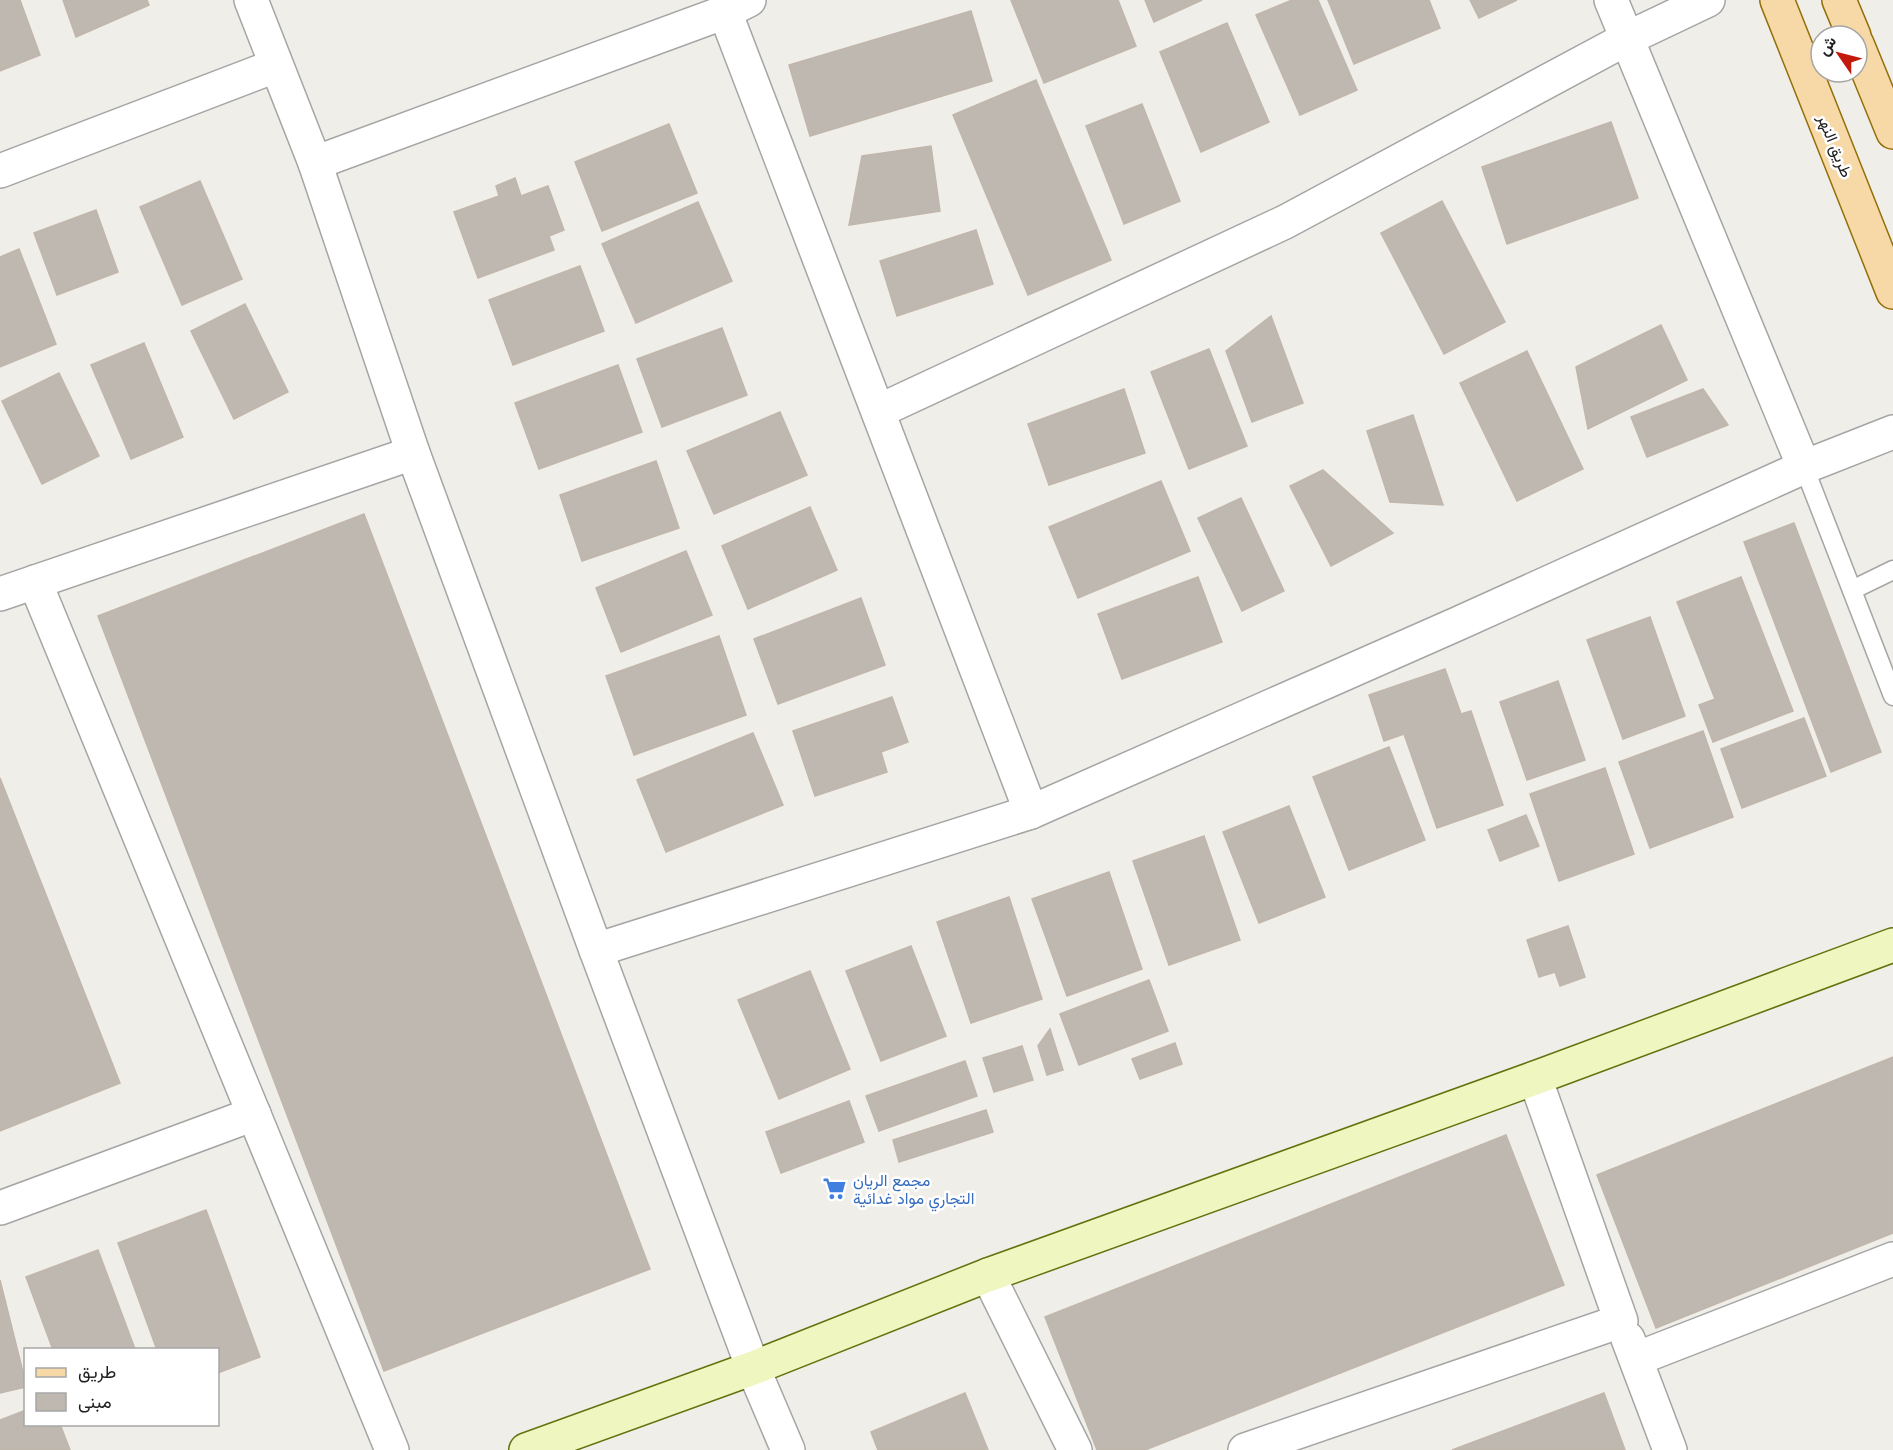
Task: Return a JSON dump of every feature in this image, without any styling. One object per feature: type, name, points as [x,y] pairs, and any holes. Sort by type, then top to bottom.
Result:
[{"type":"main road","name":"طريق النهر","points":[[1777,0],[1893,292]]},
{"type":"main road","points":[[1839,0],[1849,24]]},
{"type":"main road","points":[[1869,73],[1893,132]]},
{"type":"main road","points":[[526,1450],[753,1368],[988,1275],[1535,1078],[1893,945]]},
{"type":"street","points":[[250,0],[315,164],[413,453],[596,950],[753,1368],[788,1450]]},
{"type":"street","points":[[1611,0],[1804,467]]},
{"type":"street","points":[[879,411],[1285,222],[1626,39],[1708,0]]},
{"type":"street","points":[[315,164],[737,6],[879,411],[1031,812]]},
{"type":"street","points":[[0,171],[275,66]]},
{"type":"street","points":[[596,950],[1031,812],[1446,629],[1804,467],[1893,432]]},
{"type":"street","points":[[0,594],[413,453]]},
{"type":"street","points":[[35,582],[392,1450]]},
{"type":"street","points":[[1535,1078],[1621,1321],[1670,1450]]},
{"type":"street","points":[[0,1208],[254,1114]]},
{"type":"street","points":[[1636,1359],[1893,1259]]},
{"type":"street","points":[[988,1275],[1075,1450]]},
{"type":"street","points":[[1245,1450],[1621,1321]]},
{"type":"lane","points":[[1804,467],[1893,696]]},
{"type":"lane","points":[[1852,590],[1893,570]]},
{"type":"building","points":[[0,0],[20,0],[40,55],[0,71]]},
{"type":"building","points":[[63,0],[147,0],[149,5],[76,37]]},
{"type":"building","points":[[1011,0],[1118,0],[1136,46],[1044,83]]},
{"type":"building","points":[[1145,0],[1202,0],[1154,22]]},
{"type":"building","points":[[1292,0],[1318,0],[1357,90],[1300,115],[1256,15]]},
{"type":"building","points":[[1328,0],[1429,0],[1440,28],[1354,64]]},
{"type":"building","points":[[1470,0],[1517,0],[1479,18]]},
{"type":"building","points":[[971,11],[992,81],[810,136],[789,65]]},
{"type":"building","points":[[1227,23],[1269,122],[1201,152],[1160,52]]},
{"type":"building","points":[[1036,80],[1111,260],[1028,295],[953,115]]},
{"type":"building","points":[[1142,104],[1180,201],[1124,224],[1086,126]]},
{"type":"building","points":[[1611,122],[1638,198],[1507,244],[1482,167]]},
{"type":"building","points":[[669,124],[697,193],[602,231],[575,162]]},
{"type":"building","points":[[931,146],[940,211],[849,225],[862,156]]},
{"type":"building","points":[[515,178],[521,196],[548,186],[564,230],[549,236],[554,250],[478,278],[454,212],[499,196],[496,186]]},
{"type":"building","points":[[200,181],[242,279],[182,305],[140,207]]},
{"type":"building","points":[[1442,201],[1505,322],[1444,354],[1381,233]]},
{"type":"building","points":[[698,202],[732,281],[636,323],[602,244]]},
{"type":"building","points":[[96,210],[118,272],[57,295],[34,233]]},
{"type":"building","points":[[976,230],[993,284],[897,316],[880,261]]},
{"type":"building","points":[[19,249],[56,344],[0,367],[0,257]]},
{"type":"building","points":[[580,266],[604,331],[513,365],[489,300]]},
{"type":"building","points":[[245,304],[288,392],[234,419],[191,331]]},
{"type":"building","points":[[1271,316],[1303,403],[1252,422],[1226,351]]},
{"type":"building","points":[[1661,325],[1687,380],[1588,429],[1576,367]]},
{"type":"building","points":[[722,328],[747,395],[662,427],[637,359]]},
{"type":"building","points":[[144,343],[183,437],[131,459],[91,365]]},
{"type":"building","points":[[1209,349],[1247,446],[1189,469],[1151,372]]},
{"type":"building","points":[[1527,351],[1583,469],[1517,501],[1460,383]]},
{"type":"building","points":[[618,365],[642,432],[539,469],[515,403]]},
{"type":"building","points":[[59,373],[99,456],[42,484],[2,401]]},
{"type":"building","points":[[1124,389],[1145,453],[1049,485],[1028,424]]},
{"type":"building","points":[[1703,389],[1728,425],[1647,457],[1631,417]]},
{"type":"building","points":[[780,412],[807,475],[714,514],[687,451]]},
{"type":"building","points":[[1413,415],[1443,505],[1390,502],[1367,431]]},
{"type":"building","points":[[656,461],[679,528],[582,561],[560,495]]},
{"type":"building","points":[[1323,470],[1393,533],[1331,566],[1290,486]]},
{"type":"building","points":[[1161,481],[1190,551],[1078,598],[1049,527]]},
{"type":"building","points":[[1241,498],[1284,591],[1242,611],[1198,518]]},
{"type":"building","points":[[810,507],[837,570],[748,609],[722,546]]},
{"type":"building","points":[[364,514],[650,1269],[384,1371],[98,616]]},
{"type":"building","points":[[1794,523],[1881,752],[1831,772],[1744,542]]},
{"type":"building","points":[[686,551],[712,615],[621,652],[596,588]]},
{"type":"building","points":[[1198,577],[1222,642],[1122,679],[1098,614]]},
{"type":"building","points":[[1741,577],[1793,711],[1713,742],[1699,705],[1715,699],[1677,602]]},
{"type":"building","points":[[861,598],[885,665],[778,704],[754,639]]},
{"type":"building","points":[[1650,617],[1685,716],[1623,739],[1587,640]]},
{"type":"building","points":[[719,636],[746,715],[634,755],[606,676]]},
{"type":"building","points":[[1445,669],[1461,714],[1471,711],[1503,805],[1437,828],[1404,734],[1384,741],[1369,695]]},
{"type":"building","points":[[1558,681],[1585,760],[1527,780],[1500,702]]},
{"type":"building","points":[[892,697],[908,742],[881,752],[887,772],[815,796],[793,731]]},
{"type":"building","points":[[1804,718],[1826,776],[1742,808],[1721,749]]},
{"type":"building","points":[[1703,731],[1733,817],[1650,848],[1619,762]]},
{"type":"building","points":[[753,733],[783,805],[666,852],[637,780]]},
{"type":"building","points":[[1389,747],[1425,840],[1349,870],[1313,777]]},
{"type":"building","points":[[1605,768],[1634,854],[1559,881],[1530,794]]},
{"type":"building","points":[[0,778],[120,1083],[0,1131]]},
{"type":"building","points":[[1289,806],[1325,897],[1259,923],[1223,832]]},
{"type":"building","points":[[1526,815],[1539,846],[1500,861],[1488,830]]},
{"type":"building","points":[[1204,836],[1240,940],[1169,965],[1133,861]]},
{"type":"building","points":[[1109,872],[1142,969],[1067,996],[1032,899]]},
{"type":"building","points":[[1009,897],[1042,999],[971,1023],[937,922]]},
{"type":"building","points":[[1568,926],[1585,977],[1560,986],[1555,972],[1539,977],[1527,940]]},
{"type":"building","points":[[911,946],[946,1036],[881,1061],[846,971]]},
{"type":"building","points":[[810,971],[850,1069],[779,1099],[738,1000]]},
{"type":"building","points":[[1149,980],[1168,1031],[1079,1065],[1060,1014]]},
{"type":"building","points":[[1050,1029],[1063,1070],[1047,1075],[1038,1046]]},
{"type":"building","points":[[1175,1043],[1182,1064],[1140,1079],[1132,1059]]},
{"type":"building","points":[[1022,1046],[1033,1080],[994,1092],[983,1058]]},
{"type":"building","points":[[1893,1057],[1893,1233],[1656,1328],[1597,1175]]},
{"type":"building","points":[[965,1061],[977,1096],[879,1131],[866,1096]]},
{"type":"building","points":[[849,1101],[864,1142],[781,1173],[766,1132]]},
{"type":"building","points":[[986,1110],[993,1132],[899,1162],[893,1140]]},
{"type":"building","points":[[1506,1135],[1564,1285],[1145,1450],[1097,1450],[1045,1317]]},
{"type":"building","points":[[206,1210],[260,1357],[219,1373],[219,1348],[156,1348],[118,1243]]},
{"type":"building","points":[[98,1250],[135,1348],[52,1348],[26,1277]]},
{"type":"building","points":[[0,1280],[24,1376],[24,1387],[0,1393]]},
{"type":"building","points":[[965,1393],[988,1450],[878,1450],[871,1432]]},
{"type":"building","points":[[1604,1393],[1625,1450],[1452,1450]]},
{"type":"building","points":[[24,1411],[24,1426],[61,1426],[70,1450],[0,1450],[0,1420]]},
{"type":"place","name":"مجمع الريان التجاري مواد غدائية","points":[[835,1189]]}]
